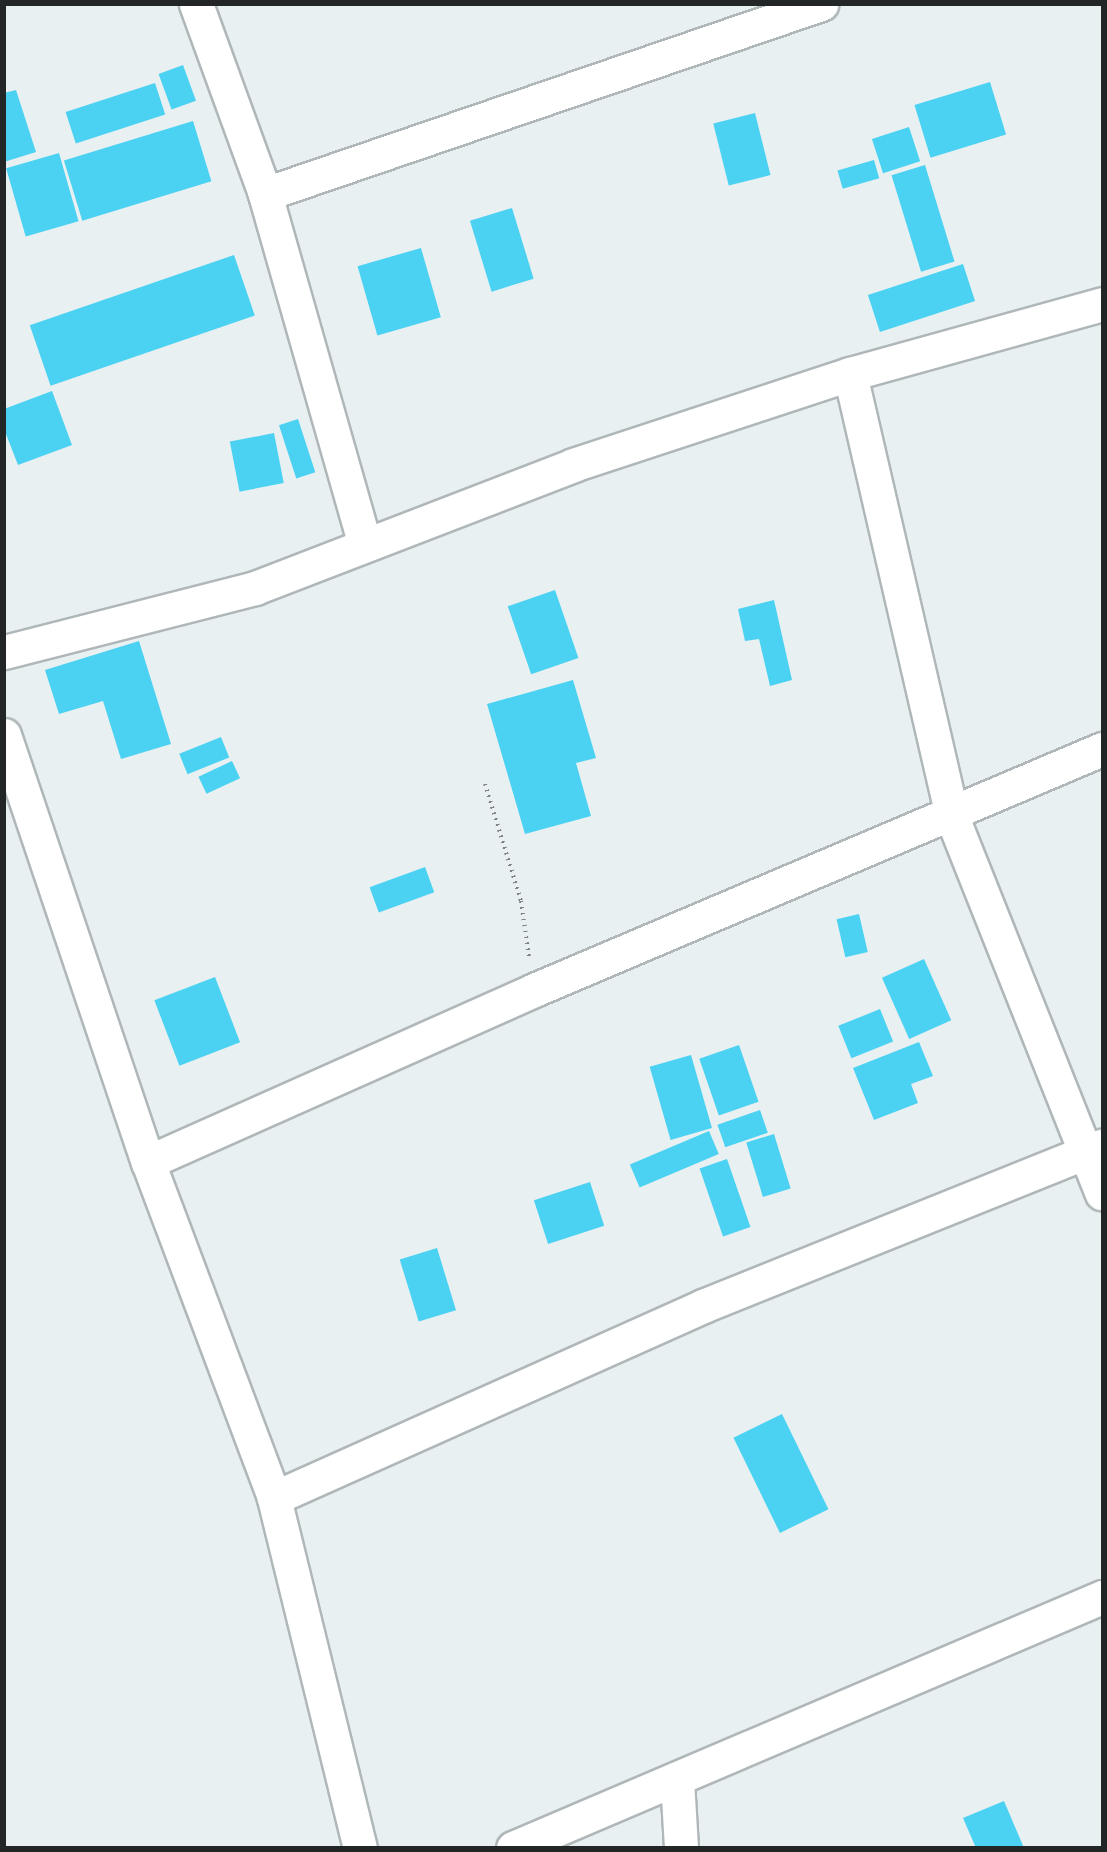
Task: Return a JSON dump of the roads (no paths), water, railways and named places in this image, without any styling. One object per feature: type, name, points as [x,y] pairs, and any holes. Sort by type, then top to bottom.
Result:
[{"type":"street","points":[[196,4],[265,194],[365,544]]},
{"type":"street","points":[[265,194],[821,4]]},
{"type":"street","points":[[4,652],[255,588],[573,465],[850,374],[1102,304]]},
{"type":"street","points":[[850,374],[952,817],[1096,1149],[1102,1194]]},
{"type":"street","points":[[4,735],[148,1162],[274,1498],[360,1848]]},
{"type":"street","points":[[148,1162],[534,990],[952,817],[1102,749]]},
{"type":"street","points":[[274,1498],[703,1306],[1096,1149]]},
{"type":"street","points":[[513,1848],[677,1780],[1102,1596]]},
{"type":"street","points":[[677,1780],[681,1848]]}]
